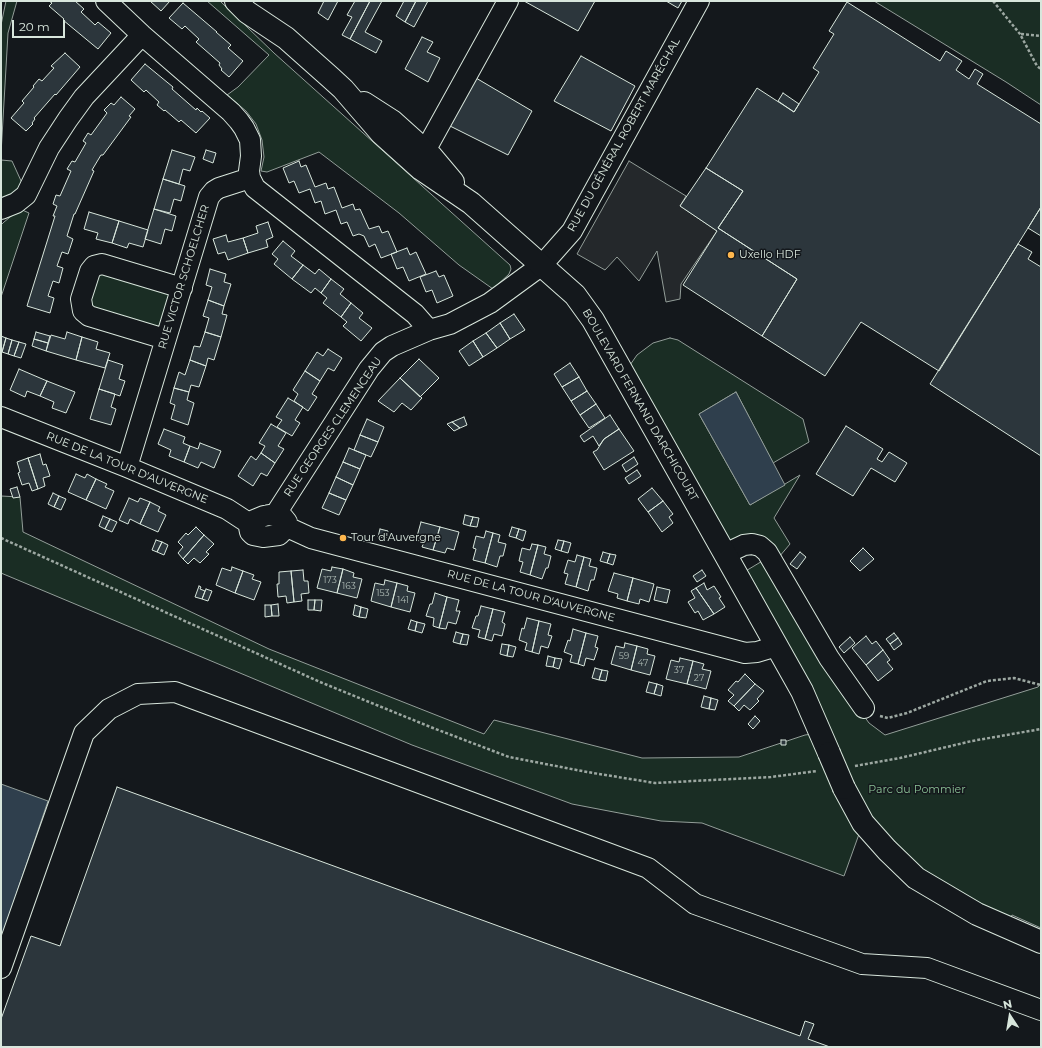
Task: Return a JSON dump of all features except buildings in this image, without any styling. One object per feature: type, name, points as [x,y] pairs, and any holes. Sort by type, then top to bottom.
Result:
[{"type":"main road","name":"BOULEVARD FERNAND DARCHICOURT","points":[[236,1],[247,12],[286,38],[343,89],[392,121],[420,157],[432,156],[471,202],[575,295],[593,320],[802,691],[825,762],[844,788],[863,822],[887,850],[916,878],[977,914],[1041,942]]},
{"type":"main road","name":"BOULEVARD FERNAND DARCHICOURT","points":[[260,1],[286,38]]},
{"type":"street","points":[[106,1],[142,35],[231,112],[244,128],[248,134],[251,148],[250,178],[255,188],[415,314],[429,330]]},
{"type":"street","points":[[420,157],[508,1]]},
{"type":"street","name":"RUE DU GÉNÉRAL ROBERT MARÉCHAL","points":[[542,265],[572,230],[699,1]]},
{"type":"street","points":[[1,209],[16,203],[26,195],[49,148],[68,119],[88,93],[142,35]]},
{"type":"street","name":"RUE VICTOR SCHOELCHER","points":[[127,467],[210,193],[226,185],[250,178]]},
{"type":"street","points":[[166,339],[89,316],[83,311],[81,299],[90,271],[94,266],[102,264],[182,288]]},
{"type":"street","name":"RUE GEORGES CLEMENCEAU","points":[[281,521],[378,357],[392,346],[429,330],[450,324],[479,310],[515,286],[542,265]]},
{"type":"street","name":"RUE DE LA TOUR D'AUVERGNE","points":[[1,417],[127,467],[227,510],[250,524],[252,521],[264,516],[281,521],[311,538],[737,651],[750,652],[777,646]]},
{"type":"street","points":[[725,554],[744,545],[752,544],[760,546],[767,552],[829,658],[864,708]]},
{"type":"street","points":[[1,968],[84,733],[109,709],[138,694],[175,692],[648,868],[695,904],[862,964],[927,968],[1041,1010]]},
{"type":"path","points":[[993,1],[1020,34],[1037,66],[1041,69]]},
{"type":"path","points":[[1020,34],[1041,36]]},
{"type":"path","points":[[2,539],[320,682],[509,757],[655,783],[771,777],[825,762]]},
{"type":"path","points":[[888,718],[987,681],[1014,678],[1041,685]]},
{"type":"path","points":[[850,766],[900,758],[972,741],[1041,729]]},
{"type":"green space","points":[[6,1],[17,1],[8,33],[1,154],[1,25]]},
{"type":"green space","points":[[207,1],[220,1],[274,53],[510,265],[511,269],[509,274],[493,289],[459,265],[399,213],[319,152],[267,172],[261,171],[264,157],[262,140],[256,124],[246,111],[227,95],[238,87],[269,55]]},
{"type":"green space","points":[[874,1],[1041,1],[1041,105],[1006,82]]},
{"type":"green space","points":[[1,160],[12,161],[22,183],[17,191],[11,196],[1,199]]},
{"type":"green space","points":[[20,209],[29,213],[1,297],[1,225]]},
{"type":"green space","points":[[97,271],[174,291],[161,332],[90,310],[87,302]]},
{"type":"green space","points":[[670,338],[678,340],[803,419],[809,442],[773,463],[736,392],[699,414],[750,505],[800,475],[774,518],[790,544],[779,557],[741,536],[728,541],[630,365],[637,355],[653,343]]},
{"type":"green space","name":"Parc du Pommier","points":[[1,496],[20,497],[23,532],[269,649],[484,734],[494,720],[642,758],[739,757],[805,735],[820,733],[744,572],[764,560],[852,699],[869,723],[885,735],[1038,687],[1041,683],[1041,928],[1012,915],[1006,926],[977,914],[863,823],[844,876],[702,823],[661,821],[572,804],[412,745],[1,573]]},
{"type":"shaded area","points":[[629,161],[686,196],[680,206],[717,231],[681,284],[680,299],[666,302],[657,251],[639,281],[617,257],[605,270],[577,254]]},
{"type":"water","points":[[736,392],[785,485],[750,505],[699,414]]},
{"type":"water","points":[[1,784],[48,801],[1,939]]},
{"type":"place","name":"Uxello HDF","points":[[731,255]]},
{"type":"place","name":"Tour d'Auvergne","points":[[343,538]]}]
